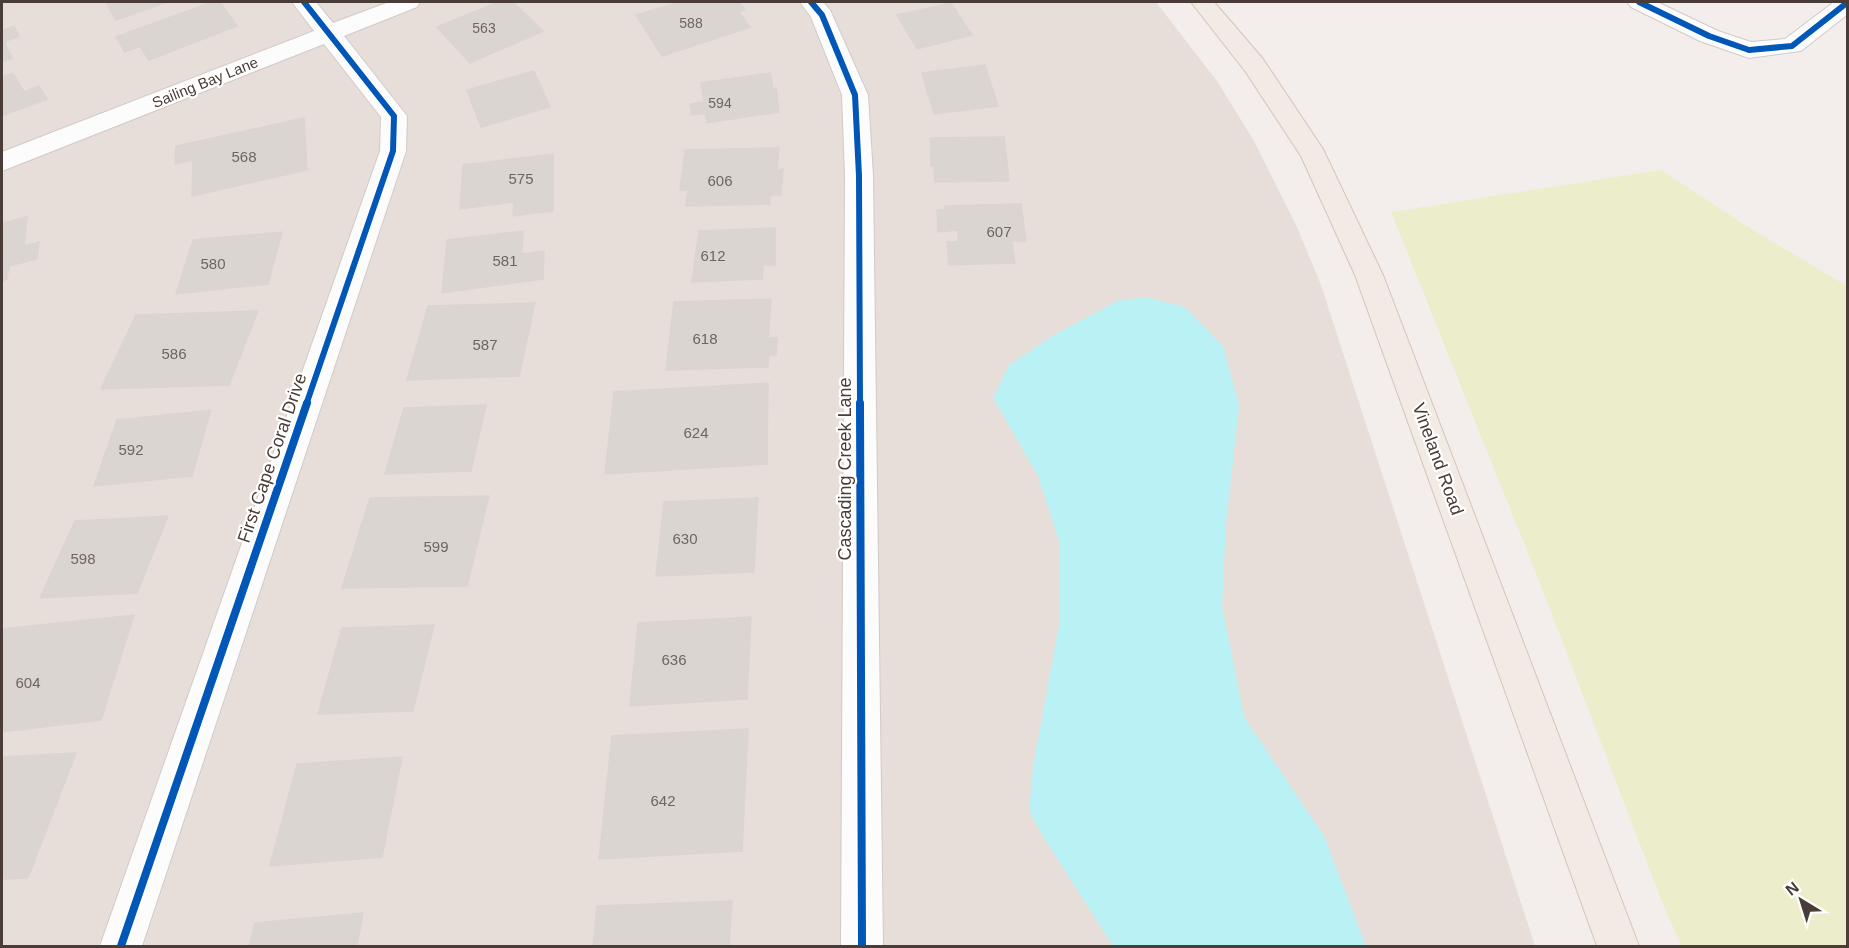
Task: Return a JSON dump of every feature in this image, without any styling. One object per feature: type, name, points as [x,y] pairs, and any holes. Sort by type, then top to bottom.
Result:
[{"type":"main road","name":"Vineland Road","points":[[1202,2],[1254,65],[1314,156],[1370,275],[1618,946]]},
{"type":"street","name":"First Cape Coral Drive","points":[[121,946],[393,152],[394,116],[304,2]]},
{"type":"street","name":"Sailing Bay Lane","points":[[2,162],[409,2]]},
{"type":"street","name":"Cascading Creek Lane","points":[[811,2],[822,15],[855,95],[859,176],[862,946]]},
{"type":"street","points":[[1639,2],[1709,36],[1749,50],[1792,46],[1848,2]]},
{"type":"shaded area","points":[[2,2],[1156,2],[1217,81],[1254,141],[1297,227],[1321,285],[1535,946],[2,946]]},
{"type":"green space","points":[[1661,170],[1753,230],[1847,286],[1847,946],[1681,946],[1538,578],[1391,212]]},
{"type":"water","points":[[1146,297],[1185,307],[1223,346],[1239,405],[1226,525],[1222,606],[1244,717],[1324,836],[1366,946],[1113,946],[1029,811],[1033,767],[1060,619],[1060,544],[1038,476],[993,398],[1009,365],[1052,336],[1117,301]]},
{"type":"building","points":[[106,2],[167,2],[116,20]]},
{"type":"building","points":[[212,2],[220,2],[237,26],[149,60],[140,46],[125,52],[116,37]]},
{"type":"building","points":[[498,2],[513,2],[543,31],[470,63],[437,27]]},
{"type":"building","points":[[680,2],[739,2],[745,10],[739,12],[750,27],[662,56],[636,15]]},
{"type":"building","points":[[951,3],[972,35],[917,49],[897,15]]},
{"type":"building","points":[[14,26],[19,36],[4,42],[12,58],[2,62],[2,31]]},
{"type":"building","points":[[985,65],[998,106],[934,114],[922,73]]},
{"type":"building","points":[[534,71],[550,107],[481,127],[467,90]]},
{"type":"building","points":[[13,73],[24,92],[39,86],[47,99],[2,116],[2,77]]},
{"type":"building","points":[[770,73],[773,89],[776,88],[779,112],[707,123],[705,113],[692,115],[690,104],[704,102],[701,83]]},
{"type":"building","points":[[304,118],[307,170],[192,196],[193,160],[175,164],[176,146]]},
{"type":"building","points":[[1004,137],[1009,181],[935,182],[934,165],[931,166],[930,138]]},
{"type":"building","points":[[779,148],[777,170],[783,169],[781,195],[770,195],[770,204],[686,206],[688,190],[680,190],[685,150]]},
{"type":"building","points":[[553,154],[553,211],[513,216],[514,202],[460,209],[463,165]]},
{"type":"building","points":[[1021,204],[1026,241],[1012,241],[1015,263],[949,265],[947,242],[958,242],[958,230],[938,232],[937,210],[945,210],[945,206]]},
{"type":"building","points":[[27,217],[24,246],[39,242],[37,259],[9,266],[7,279],[2,281],[2,223]]},
{"type":"building","points":[[775,228],[775,265],[763,265],[762,279],[692,282],[699,231]]},
{"type":"building","points":[[523,231],[522,254],[544,251],[543,279],[442,293],[447,240]]},
{"type":"building","points":[[282,232],[268,284],[176,294],[193,240]]},
{"type":"building","points":[[771,299],[768,338],[777,338],[776,355],[769,355],[768,367],[666,370],[674,302]]},
{"type":"building","points":[[535,303],[519,376],[407,380],[428,306]]},
{"type":"building","points":[[258,311],[229,385],[101,389],[136,315]]},
{"type":"building","points":[[768,383],[767,464],[605,474],[614,392]]},
{"type":"building","points":[[486,405],[471,471],[385,474],[404,408]]},
{"type":"building","points":[[211,410],[192,476],[94,486],[117,420]]},
{"type":"building","points":[[489,496],[467,586],[342,588],[370,498]]},
{"type":"building","points":[[758,498],[754,572],[656,576],[664,502]]},
{"type":"building","points":[[168,516],[137,593],[40,598],[75,521]]},
{"type":"building","points":[[134,615],[101,720],[2,732],[2,629]]},
{"type":"building","points":[[751,617],[747,699],[630,706],[638,623]]},
{"type":"building","points":[[434,625],[413,711],[318,714],[342,628]]},
{"type":"building","points":[[748,729],[742,851],[599,859],[612,736]]},
{"type":"building","points":[[76,753],[28,878],[2,879],[2,757]]},
{"type":"building","points":[[402,757],[382,857],[270,866],[297,764]]},
{"type":"building","points":[[732,901],[729,946],[593,946],[597,906]]},
{"type":"building","points":[[363,913],[357,946],[249,946],[255,923]]},
{"type":"cycle path","points":[[121,946],[393,151],[394,116],[304,2]]},
{"type":"cycle path","points":[[811,2],[822,15],[855,95],[859,176],[862,946]]},
{"type":"cycle path","points":[[1639,2],[1709,36],[1749,50],[1792,46],[1848,2]]}]
